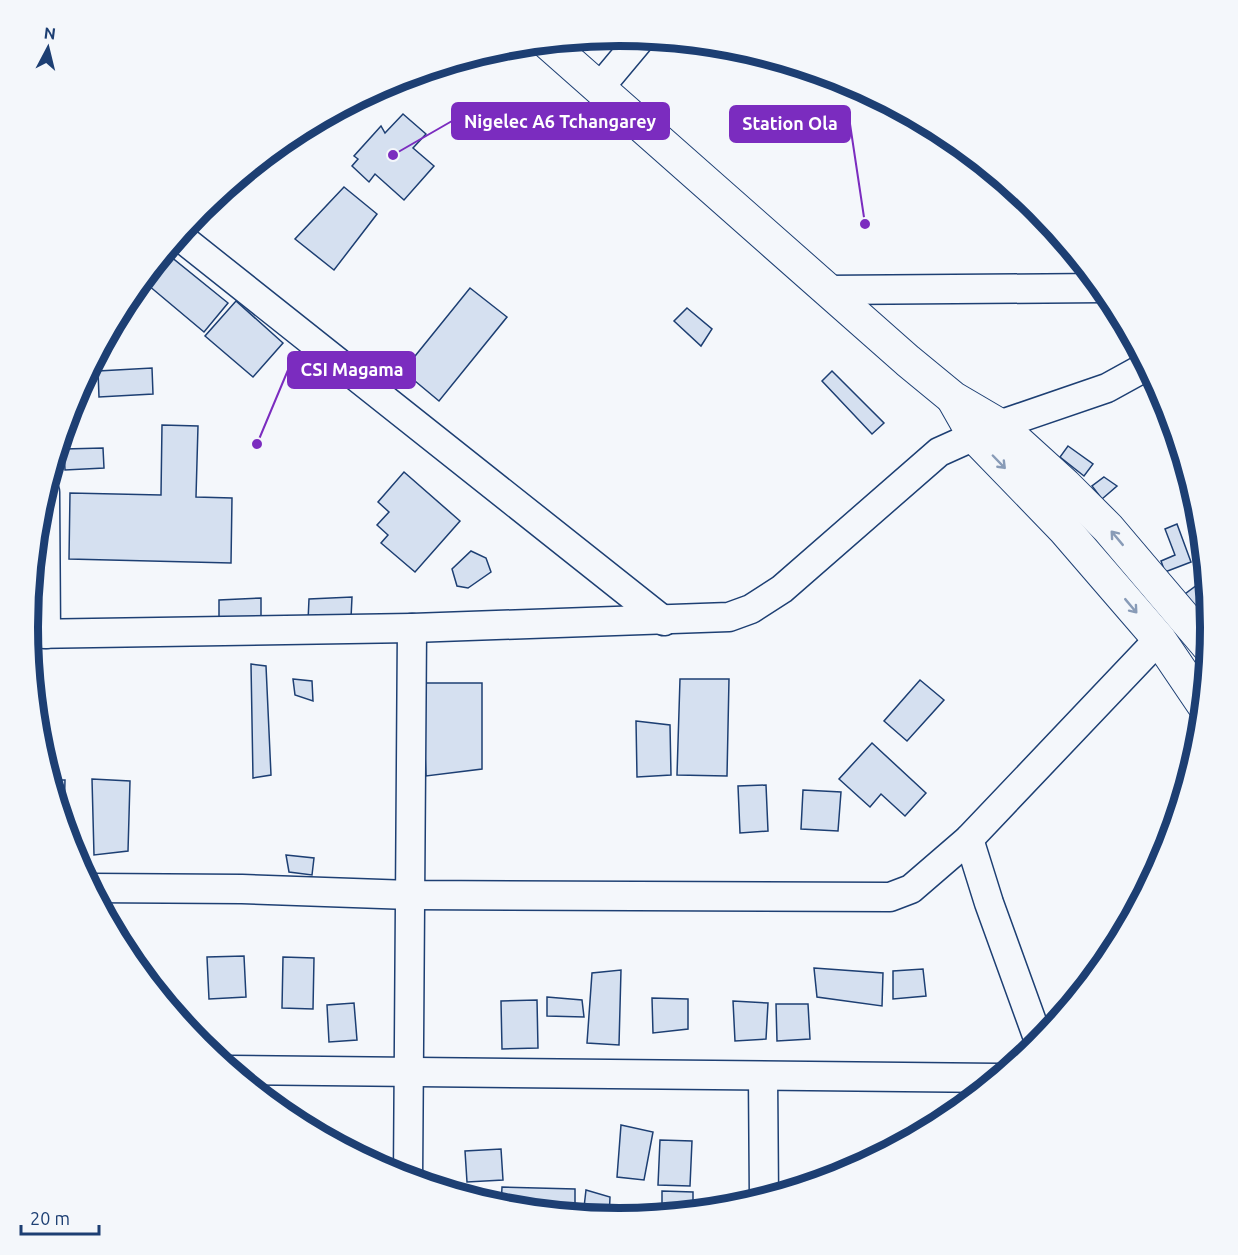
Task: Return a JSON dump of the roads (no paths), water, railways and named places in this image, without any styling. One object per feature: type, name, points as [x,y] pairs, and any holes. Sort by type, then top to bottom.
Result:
[{"type":"main road","points":[[557,50],[826,290],[953,398],[987,431],[1064,529],[1159,639],[1197,695]]},
{"type":"main road","points":[[987,431],[1065,485],[1108,528],[1200,636]]},
{"type":"street","points":[[600,87],[633,46]]},
{"type":"street","points":[[185,241],[664,621]]},
{"type":"street","points":[[826,290],[1090,288]]},
{"type":"street","points":[[38,634],[412,628],[729,617],[751,609],[782,589],[931,457],[987,431],[1089,395],[1141,370]]},
{"type":"street","points":[[39,606],[41,567]]},
{"type":"street","points":[[408,1169],[412,628]]},
{"type":"street","points":[[99,888],[242,889],[410,895],[890,897],[911,889],[969,838],[1159,639]]},
{"type":"street","points":[[969,838],[989,903],[1036,1033]]},
{"type":"street","points":[[242,1070],[986,1078]]},
{"type":"street","points":[[764,1076],[764,1190]]},
{"type":"place","name":"Nigelec A6 Tchangarey","points":[[393,155]]},
{"type":"place","name":"Station Ola","points":[[865,224]]},
{"type":"place","name":"CSI Magama","points":[[257,444]]}]
